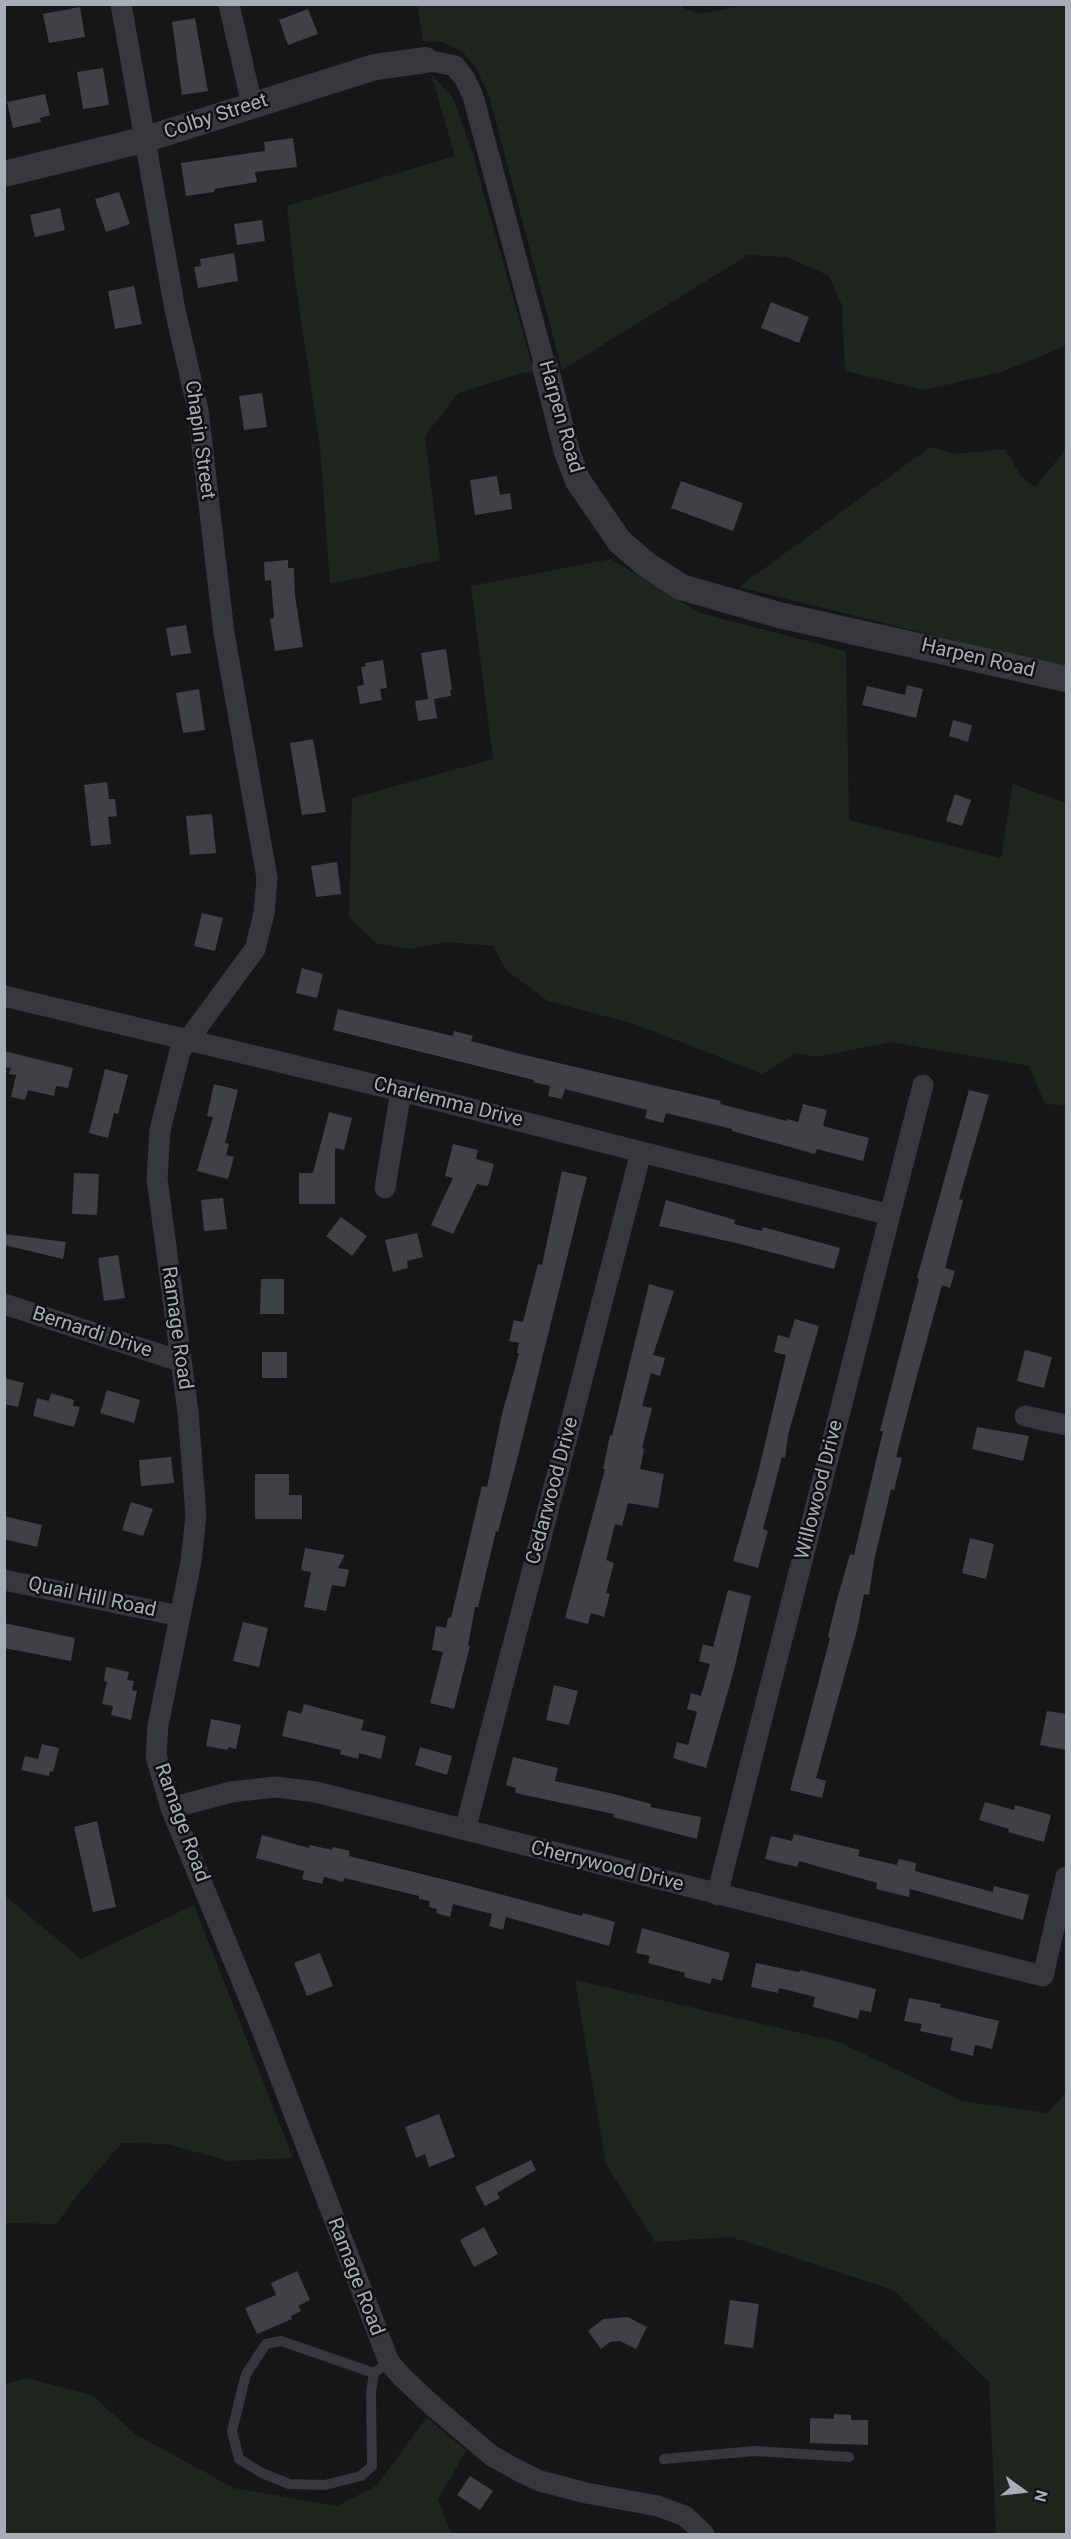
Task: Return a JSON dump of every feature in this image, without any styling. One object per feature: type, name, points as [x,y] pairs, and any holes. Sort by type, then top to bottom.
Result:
[{"type":"street","name":"Chapin Street","points":[[121,4],[175,310],[198,410],[224,633],[267,878]]},
{"type":"street","points":[[229,4],[252,105]]},
{"type":"street","name":"Colby Street","points":[[4,174],[144,140],[375,67],[426,60]]},
{"type":"street","name":"Harpen Road","points":[[426,60],[455,66],[465,79],[472,96],[567,452],[578,481],[620,542],[647,565],[681,587],[779,615],[1066,679]]},
{"type":"street","name":"Ramage Road","points":[[267,878],[264,913],[255,948],[180,1051],[160,1130],[157,1179],[188,1412],[196,1515],[191,1562],[158,1725],[156,1756],[171,1808],[261,2027],[381,2368],[426,2400],[492,2456],[521,2472],[540,2481],[586,2493],[658,2506],[685,2516],[704,2535]]},
{"type":"street","name":"Charlemma Drive","points":[[4,996],[401,1091],[890,1215]]},
{"type":"street","name":"Willowood Drive","points":[[717,1895],[923,1085]]},
{"type":"street","points":[[384,1188],[401,1091]]},
{"type":"street","name":"Cedarwood Drive","points":[[465,1830],[641,1152]]},
{"type":"street","name":"Bernardi Drive","points":[[4,1304],[180,1361]]},
{"type":"street","points":[[1025,1416],[1066,1425]]},
{"type":"street","name":"Quail Hill Road","points":[[4,1580],[180,1616]]},
{"type":"street","name":"Cherrywood Drive","points":[[171,1808],[231,1792],[275,1787],[316,1792],[1043,1976],[1066,1877]]},
{"type":"lane","points":[[281,2341],[381,2368],[371,2392],[372,2466],[362,2476],[325,2485],[289,2484],[262,2473],[239,2459],[232,2431],[246,2374],[266,2344],[281,2341]]},
{"type":"lane","points":[[664,2459],[755,2451],[849,2457]]},
{"type":"shaded area","points":[[681,4],[683,8],[701,14],[750,4],[1066,5],[1066,346],[1002,372],[924,390],[845,371],[842,305],[829,276],[787,257],[748,255],[562,370],[489,96],[477,70],[463,52],[442,42],[423,41],[417,5]]},
{"type":"shaded area","points":[[431,74],[453,98],[471,148],[534,372],[522,373],[458,393],[425,436],[440,560],[330,584],[320,447],[295,280],[287,206],[455,156]]},
{"type":"shaded area","points":[[930,447],[955,454],[1005,449],[1021,476],[1035,487],[1066,449],[1066,666],[1004,653],[739,587]]},
{"type":"shaded area","points":[[611,559],[700,613],[846,651],[849,820],[1001,858],[1013,784],[1066,803],[1066,1105],[1045,1104],[1029,1066],[891,1042],[816,1057],[796,1053],[762,1074],[635,1024],[548,1001],[506,970],[493,946],[447,942],[410,949],[376,943],[349,917],[352,798],[493,759],[471,586]]},
{"type":"shaded area","points":[[4,1895],[81,1959],[194,1905],[293,2158],[228,2161],[168,2144],[122,2143],[83,2188],[56,2224],[5,2223]]},
{"type":"shaded area","points":[[575,1980],[839,2042],[962,2101],[1048,2113],[1066,2092],[1066,2534],[996,2534],[989,2382],[893,2290],[731,2237],[655,2242],[606,2164]]},
{"type":"shaded area","points":[[26,2378],[92,2395],[135,2434],[234,2488],[337,2506],[376,2486],[427,2417],[466,2451],[438,2499],[451,2534],[5,2534],[5,2384]]},
{"type":"building","points":[[80,7],[85,37],[49,43],[43,14]]},
{"type":"building","points":[[308,9],[318,34],[288,45],[279,20]]},
{"type":"building","points":[[195,18],[208,91],[182,95],[172,22]]},
{"type":"building","points":[[103,68],[109,105],[83,109],[77,72]]},
{"type":"building","points":[[45,94],[50,115],[40,118],[41,122],[13,128],[7,102]]},
{"type":"building","points":[[293,138],[297,167],[255,172],[257,182],[186,196],[181,163],[265,151],[264,142]]},
{"type":"building","points":[[119,192],[130,224],[106,232],[95,199]]},
{"type":"building","points":[[60,208],[65,230],[35,237],[30,215]]},
{"type":"building","points":[[262,220],[265,241],[237,245],[234,224]]},
{"type":"building","points":[[234,253],[238,281],[198,288],[194,267],[201,266],[200,259]]},
{"type":"building","points":[[134,286],[142,324],[115,329],[108,291]]},
{"type":"building","points":[[771,302],[809,317],[799,343],[761,328]]},
{"type":"building","points":[[262,393],[267,427],[244,430],[239,396]]},
{"type":"building","points":[[497,476],[500,495],[510,493],[512,509],[475,515],[470,480]]},
{"type":"building","points":[[681,481],[743,503],[733,531],[671,508]]},
{"type":"building","points":[[288,560],[288,568],[294,568],[295,596],[303,647],[275,651],[270,619],[274,618],[271,580],[265,581],[264,562]]},
{"type":"building","points":[[186,625],[191,653],[171,656],[166,628]]},
{"type":"building","points":[[446,649],[451,696],[434,699],[437,718],[418,721],[415,701],[428,699],[421,653]]},
{"type":"building","points":[[383,660],[387,688],[380,689],[382,700],[360,704],[357,686],[364,685],[361,667],[366,666],[365,663]]},
{"type":"building","points":[[907,685],[923,689],[916,718],[862,705],[867,686],[905,695]]},
{"type":"building","points":[[199,689],[205,730],[183,733],[176,693]]},
{"type":"building","points":[[953,720],[972,725],[968,742],[949,736]]},
{"type":"building","points":[[313,739],[326,812],[302,815],[290,743]]},
{"type":"building","points":[[107,782],[109,799],[115,799],[117,816],[108,817],[111,844],[91,846],[84,785]]},
{"type":"building","points":[[955,794],[971,800],[962,826],[946,821]]},
{"type":"building","points":[[212,814],[216,853],[190,855],[186,816]]},
{"type":"building","points":[[337,862],[341,894],[316,897],[311,866]]},
{"type":"building","points":[[202,913],[223,918],[215,951],[194,946]]},
{"type":"building","points":[[302,968],[323,974],[317,998],[296,993]]},
{"type":"building","points":[[338,1009],[453,1036],[454,1031],[473,1036],[471,1041],[721,1101],[720,1104],[787,1121],[787,1119],[798,1122],[803,1104],[827,1110],[823,1126],[869,1138],[863,1161],[817,1149],[815,1154],[732,1131],[732,1129],[666,1113],[663,1123],[645,1118],[647,1110],[565,1089],[562,1099],[548,1096],[550,1086],[533,1082],[534,1080],[333,1030]]},
{"type":"building","points":[[4,1051],[73,1068],[68,1088],[56,1086],[54,1096],[28,1090],[25,1100],[11,1097],[16,1075],[9,1074],[11,1068],[4,1067]]},
{"type":"building","points":[[105,1069],[128,1075],[118,1114],[114,1113],[108,1138],[89,1133]]},
{"type":"building","points":[[214,1084],[238,1090],[225,1143],[229,1144],[226,1155],[234,1157],[228,1179],[197,1171],[213,1117],[207,1116]]},
{"type":"building","points":[[969,1090],[989,1095],[959,1199],[963,1200],[945,1268],[955,1271],[950,1288],[942,1285],[896,1457],[902,1458],[894,1490],[891,1489],[874,1561],[869,1595],[864,1594],[857,1630],[816,1778],[826,1781],[822,1798],[790,1790],[830,1638],[828,1637],[836,1603],[850,1554],[854,1555],[883,1431],[880,1431],[919,1279],[917,1278]]},
{"type":"building","points":[[329,1112],[352,1118],[344,1150],[335,1148],[335,1204],[299,1204],[299,1173],[313,1173]]},
{"type":"building","points":[[453,1144],[478,1150],[476,1159],[494,1164],[488,1186],[477,1184],[453,1234],[431,1225],[453,1178],[445,1176]]},
{"type":"building","points":[[562,1171],[587,1177],[518,1456],[498,1532],[496,1531],[478,1607],[475,1607],[468,1646],[470,1646],[454,1709],[430,1703],[443,1652],[432,1650],[436,1626],[446,1628],[448,1618],[451,1618],[482,1486],[487,1487],[502,1414],[519,1353],[517,1353],[519,1343],[509,1341],[514,1320],[523,1322],[538,1264],[542,1265]]},
{"type":"building","points":[[74,1173],[99,1174],[97,1215],[72,1214]]},
{"type":"building","points":[[223,1198],[227,1229],[204,1231],[201,1200]]},
{"type":"building","points":[[666,1200],[735,1220],[734,1224],[762,1231],[763,1227],[840,1248],[834,1269],[736,1243],[659,1226]]},
{"type":"building","points":[[341,1217],[367,1236],[352,1256],[326,1236]]},
{"type":"building","points":[[417,1233],[423,1257],[407,1261],[408,1268],[393,1272],[385,1240]]},
{"type":"building","points":[[4,1234],[66,1242],[63,1259],[4,1245]]},
{"type":"building","points":[[118,1255],[125,1298],[104,1301],[98,1258]]},
{"type":"building","points":[[261,1279],[284,1279],[284,1314],[260,1314]]},
{"type":"building","points":[[649,1284],[674,1291],[653,1355],[665,1358],[660,1376],[651,1373],[642,1406],[652,1408],[642,1448],[644,1449],[640,1469],[664,1474],[658,1508],[628,1503],[622,1526],[615,1524],[606,1560],[614,1563],[606,1593],[610,1594],[604,1617],[591,1613],[588,1624],[565,1618],[605,1469],[603,1469],[610,1435],[612,1436]]},
{"type":"building","points":[[795,1319],[819,1326],[788,1435],[785,1458],[782,1457],[763,1529],[768,1531],[758,1568],[733,1561],[757,1477],[786,1355],[774,1352],[778,1335],[789,1338]]},
{"type":"building","points":[[1025,1350],[1052,1357],[1044,1388],[1017,1381]]},
{"type":"building","points":[[262,1352],[287,1352],[287,1378],[262,1378]]},
{"type":"building","points":[[4,1378],[24,1383],[18,1407],[4,1404]]},
{"type":"building","points":[[107,1390],[140,1400],[134,1423],[100,1413]]},
{"type":"building","points":[[51,1393],[74,1400],[73,1406],[80,1407],[74,1427],[33,1416],[37,1398],[49,1401]]},
{"type":"building","points":[[977,1427],[1029,1436],[1023,1461],[972,1449]]},
{"type":"building","points":[[171,1457],[174,1483],[141,1486],[139,1460]]},
{"type":"building","points":[[255,1474],[289,1474],[289,1495],[302,1495],[302,1519],[255,1519]]},
{"type":"building","points":[[131,1502],[153,1509],[143,1536],[122,1530]]},
{"type":"building","points":[[4,1516],[42,1525],[37,1547],[4,1539]]},
{"type":"building","points":[[970,1538],[994,1544],[986,1579],[962,1573]]},
{"type":"building","points":[[305,1548],[345,1555],[338,1568],[349,1570],[345,1587],[332,1585],[326,1611],[304,1607],[311,1572],[301,1570]]},
{"type":"building","points":[[728,1590],[751,1596],[734,1670],[706,1768],[673,1758],[677,1742],[688,1745],[697,1712],[687,1709],[691,1693],[701,1696],[710,1664],[699,1661],[703,1644],[713,1647]]},
{"type":"building","points":[[243,1622],[268,1628],[259,1667],[233,1661]]},
{"type":"building","points":[[4,1623],[75,1638],[71,1661],[4,1648]]},
{"type":"building","points":[[106,1667],[129,1672],[127,1680],[134,1681],[132,1690],[137,1691],[131,1720],[111,1715],[113,1706],[102,1704],[107,1682],[104,1681]]},
{"type":"building","points":[[554,1685],[578,1691],[569,1725],[546,1720]]},
{"type":"building","points":[[304,1704],[364,1720],[361,1730],[386,1736],[381,1759],[359,1753],[358,1759],[340,1754],[341,1750],[282,1736],[288,1710],[301,1714]]},
{"type":"building","points":[[1047,1711],[1066,1714],[1066,1750],[1040,1745]]},
{"type":"building","points":[[211,1719],[241,1725],[236,1749],[206,1746]]},
{"type":"building","points":[[42,1744],[59,1748],[53,1772],[50,1771],[49,1776],[21,1770],[25,1756],[38,1759]]},
{"type":"building","points":[[420,1747],[452,1756],[447,1775],[415,1765]]},
{"type":"building","points":[[513,1757],[558,1768],[555,1781],[651,1804],[650,1807],[701,1817],[697,1839],[613,1817],[614,1814],[515,1793],[516,1788],[506,1785]]},
{"type":"building","points":[[985,1802],[1014,1810],[1015,1805],[1051,1815],[1044,1842],[1008,1832],[1009,1829],[979,1820]]},
{"type":"building","points":[[97,1821],[116,1907],[93,1912],[74,1827]]},
{"type":"building","points":[[794,1834],[860,1850],[858,1856],[897,1865],[899,1859],[916,1863],[915,1871],[993,1892],[994,1886],[1029,1895],[1023,1920],[910,1889],[909,1897],[876,1889],[877,1883],[799,1861],[797,1867],[765,1859],[771,1836],[792,1841]]},
{"type":"building","points":[[262,1835],[309,1848],[310,1845],[350,1851],[349,1856],[582,1916],[583,1913],[615,1922],[609,1946],[506,1917],[503,1930],[489,1926],[492,1914],[453,1904],[450,1917],[436,1913],[437,1909],[429,1907],[430,1901],[419,1899],[419,1896],[344,1878],[343,1882],[324,1877],[322,1884],[302,1879],[304,1871],[256,1858]]},
{"type":"building","points":[[642,1928],[730,1953],[722,1981],[712,1978],[710,1984],[684,1977],[685,1973],[648,1963],[650,1956],[636,1953]]},
{"type":"building","points":[[320,1953],[333,1986],[307,1996],[294,1963]]},
{"type":"building","points":[[756,1963],[799,1972],[800,1970],[876,1989],[871,2012],[860,2010],[858,2019],[813,2007],[815,1997],[779,1988],[778,1993],[751,1987]]},
{"type":"building","points":[[909,1998],[941,2004],[940,2007],[999,2021],[992,2049],[975,2045],[973,2056],[950,2050],[953,2038],[920,2031],[922,2024],[904,2021]]},
{"type":"building","points":[[439,2114],[455,2157],[429,2167],[425,2154],[416,2158],[405,2127]]},
{"type":"building","points":[[531,2160],[536,2170],[497,2193],[500,2198],[485,2206],[475,2187]]},
{"type":"building","points":[[484,2227],[498,2254],[474,2267],[460,2240]]},
{"type":"building","points":[[297,2271],[310,2300],[298,2306],[301,2311],[291,2316],[292,2319],[257,2334],[245,2308],[276,2295],[271,2283]]},
{"type":"building","points":[[730,2300],[759,2304],[753,2348],[724,2344]]},
{"type":"building","points":[[628,2317],[647,2327],[636,2349],[620,2341],[610,2342],[601,2349],[588,2331],[603,2319]]},
{"type":"building","points":[[834,2414],[851,2415],[851,2420],[868,2420],[868,2445],[810,2443],[810,2418],[834,2419]]},
{"type":"building","points":[[470,2476],[493,2491],[480,2510],[457,2495]]}]
